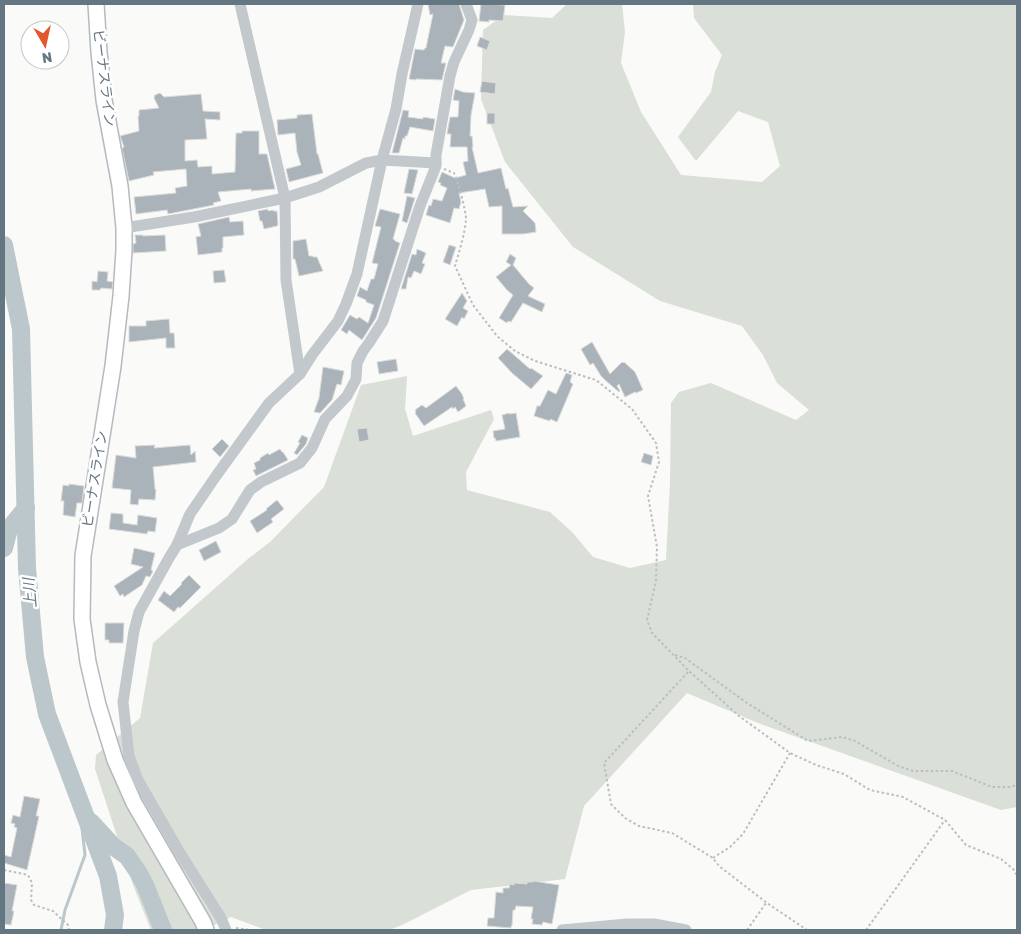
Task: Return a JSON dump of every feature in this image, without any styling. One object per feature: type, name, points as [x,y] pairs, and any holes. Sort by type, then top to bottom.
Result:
[{"type":"main road","name":"ビーナスライン","points":[[96,4],[98,52],[104,100],[120,186],[124,250],[113,366],[83,556],[82,619],[88,662],[98,705],[115,760],[134,803],[206,930]]},
{"type":"street","points":[[240,4],[285,198],[286,280],[300,374]]},
{"type":"street","points":[[225,928],[217,910],[180,853],[138,780],[129,756],[123,702],[134,631],[139,612],[177,545],[190,514],[269,403],[300,374],[338,321],[346,304],[357,274],[382,160],[396,109],[418,4]]},
{"type":"street","points":[[177,545],[219,528],[232,519],[250,490],[261,482],[300,463],[312,448],[325,419],[347,396],[356,379],[357,363],[383,321],[420,206],[436,165],[436,155],[450,76],[454,62],[470,30],[472,20],[466,4]]},
{"type":"street","points":[[124,228],[194,217],[285,198],[319,187],[366,163],[382,160],[436,165]]},
{"type":"street","points":[[562,930],[627,924],[654,924],[686,930]]},
{"type":"path","points":[[436,165],[454,173],[458,179],[466,218],[460,251],[455,266],[473,305],[497,336],[515,351],[535,360],[596,380],[632,409],[656,443],[659,462],[648,496],[657,547],[656,582],[647,620],[652,633],[689,671],[739,716],[790,754],[844,774],[870,790],[903,797],[945,820],[966,845],[1001,859],[1017,875]]},
{"type":"path","points":[[673,654],[685,658],[747,703],[808,741],[842,737],[855,741],[898,766],[913,771],[952,771],[992,787],[1017,786]]},
{"type":"path","points":[[689,671],[604,764],[611,804],[625,818],[639,826],[672,834],[713,858],[719,866],[808,930]]},
{"type":"path","points":[[713,858],[730,847],[743,834],[790,754]]},
{"type":"path","points":[[866,930],[945,820]]},
{"type":"path","points":[[4,870],[28,875],[32,882],[31,900],[34,905],[53,911],[68,925],[69,930]]},
{"type":"path","points":[[747,930],[767,902]]},
{"type":"path","points":[[225,928],[251,930]]},
{"type":"shaded area","points":[[567,4],[622,4],[625,32],[621,63],[641,112],[681,175],[762,182],[780,166],[768,122],[738,111],[696,161],[678,137],[711,92],[715,72],[722,55],[694,18],[693,4],[1017,4],[1017,807],[1001,810],[758,723],[687,693],[584,806],[565,879],[471,890],[389,930],[266,930],[231,917],[204,930],[151,930],[133,885],[95,769],[96,755],[140,718],[153,643],[249,558],[270,542],[324,487],[361,385],[407,376],[405,409],[413,436],[491,410],[494,419],[466,472],[467,490],[550,512],[572,532],[593,557],[630,568],[666,560],[670,482],[671,403],[679,392],[711,383],[796,420],[809,410],[777,383],[763,355],[742,326],[660,301],[573,247],[505,162],[481,99],[483,30],[504,15],[552,18]]},
{"type":"building","points":[[428,4],[459,4],[464,20],[453,47],[445,46],[441,63],[446,63],[442,80],[409,79],[415,49],[424,50],[426,48],[433,14],[430,15]]},
{"type":"building","points":[[481,4],[505,5],[503,21],[479,21]]},
{"type":"building","points":[[480,37],[490,41],[487,50],[477,46]]},
{"type":"building","points":[[482,81],[496,83],[495,94],[480,92]]},
{"type":"building","points":[[455,89],[475,93],[470,136],[472,136],[472,147],[478,173],[501,168],[513,207],[528,206],[523,211],[535,223],[536,232],[502,234],[502,206],[489,207],[485,189],[459,193],[461,202],[459,209],[454,208],[450,223],[426,215],[433,199],[442,201],[447,188],[438,182],[442,172],[455,178],[466,175],[463,162],[468,161],[467,147],[450,147],[451,134],[447,134],[450,117],[458,117],[459,101],[453,100]]},
{"type":"building","points":[[160,93],[164,97],[201,94],[203,111],[220,112],[220,120],[205,119],[207,139],[185,140],[185,161],[197,160],[198,167],[212,166],[212,174],[235,172],[236,133],[259,131],[259,154],[267,154],[275,189],[218,192],[221,201],[213,203],[214,205],[168,214],[167,210],[136,214],[134,197],[176,193],[175,188],[187,186],[186,169],[153,172],[154,175],[129,181],[122,148],[124,147],[120,136],[139,131],[139,110],[159,108],[154,98],[155,95]]},
{"type":"building","points":[[403,110],[409,111],[408,117],[435,119],[433,131],[410,127],[407,136],[405,136],[405,139],[403,138],[399,153],[392,153]]},
{"type":"building","points":[[487,113],[495,113],[495,124],[487,124]]},
{"type":"building","points":[[312,114],[317,154],[323,173],[289,182],[286,169],[301,165],[297,152],[295,133],[278,135],[277,120],[297,118],[297,115]]},
{"type":"building","points":[[409,169],[418,170],[412,194],[404,193]]},
{"type":"building","points":[[407,196],[415,198],[407,223],[402,221]]},
{"type":"building","points":[[268,209],[268,211],[277,211],[278,225],[264,229],[258,211]]},
{"type":"building","points":[[380,209],[400,214],[393,239],[400,243],[376,318],[362,340],[349,330],[347,334],[341,330],[350,315],[357,319],[359,317],[368,323],[374,305],[357,296],[360,287],[367,291],[371,279],[374,279],[378,264],[372,263],[381,227],[375,226]]},
{"type":"building","points":[[229,217],[230,222],[243,221],[244,235],[223,237],[222,252],[198,255],[196,237],[201,236],[198,224]]},
{"type":"building","points":[[135,235],[165,235],[166,251],[133,253],[133,244],[136,243]]},
{"type":"building","points":[[306,239],[309,256],[317,257],[323,271],[299,276],[295,259],[293,259],[293,241]]},
{"type":"building","points":[[449,245],[456,247],[450,265],[443,262]]},
{"type":"building","points":[[417,249],[426,253],[422,263],[425,264],[421,274],[414,271],[411,278],[408,277],[406,289],[401,289],[412,254],[416,255]]},
{"type":"building","points":[[510,254],[516,258],[513,265],[534,288],[528,296],[545,304],[542,312],[523,303],[511,322],[508,321],[507,323],[499,318],[513,295],[496,277],[511,265],[506,262]]},
{"type":"building","points":[[224,270],[226,282],[214,283],[213,271]]},
{"type":"building","points":[[98,271],[108,272],[107,281],[113,282],[112,289],[101,288],[100,290],[92,290],[92,281],[97,282]]},
{"type":"building","points":[[462,293],[467,301],[463,308],[468,311],[464,319],[462,317],[457,326],[445,319]]},
{"type":"building","points":[[169,319],[170,333],[174,333],[175,348],[166,348],[166,338],[129,342],[129,326],[146,326],[146,321]]},
{"type":"building","points":[[592,342],[610,374],[624,362],[635,372],[643,390],[625,397],[619,384],[617,386],[619,392],[605,380],[593,363],[590,365],[581,349]]},
{"type":"building","points":[[507,349],[530,369],[543,376],[531,389],[498,358]]},
{"type":"building","points":[[396,359],[398,371],[379,374],[377,362]]},
{"type":"building","points":[[323,367],[344,371],[341,385],[337,384],[332,400],[320,413],[314,412],[319,398]]},
{"type":"building","points":[[566,373],[572,375],[570,382],[573,384],[557,422],[534,416],[537,406],[540,406],[548,390],[556,394]]},
{"type":"building","points":[[456,386],[462,394],[466,406],[458,412],[455,407],[453,409],[452,407],[424,426],[415,410],[422,405],[426,408]]},
{"type":"building","points":[[516,413],[520,437],[496,441],[493,431],[505,429],[502,415]]},
{"type":"building","points":[[367,428],[369,440],[359,442],[357,429]]},
{"type":"building","points":[[302,435],[308,438],[306,444],[297,455],[294,453]]},
{"type":"building","points":[[222,439],[229,446],[220,457],[212,449]]},
{"type":"building","points":[[155,445],[154,448],[190,445],[191,455],[195,451],[196,462],[153,467],[156,490],[155,500],[139,499],[138,505],[130,504],[131,490],[112,488],[116,455],[136,458],[135,446]]},
{"type":"building","points":[[280,449],[288,460],[256,476],[253,470],[256,469],[254,463],[268,453],[269,455]]},
{"type":"building","points":[[644,453],[653,456],[651,465],[641,462]]},
{"type":"building","points":[[69,484],[84,486],[82,503],[77,503],[75,517],[63,515],[64,501],[61,501],[63,485],[69,486]]},
{"type":"building","points":[[277,500],[284,509],[271,519],[273,522],[257,533],[250,521],[267,510]]},
{"type":"building","points":[[111,513],[123,514],[123,523],[137,525],[138,515],[157,518],[155,532],[148,531],[147,534],[109,529]]},
{"type":"building","points":[[216,541],[221,552],[204,561],[199,550]]},
{"type":"building","points":[[134,548],[155,553],[151,570],[153,571],[150,577],[146,576],[142,585],[124,597],[123,594],[120,596],[114,586],[143,567],[131,564]]},
{"type":"building","points":[[189,575],[201,587],[174,612],[158,600],[164,591],[170,596]]},
{"type":"building","points":[[105,623],[124,623],[123,643],[109,643],[109,640],[105,640]]},
{"type":"building","points":[[24,796],[40,799],[36,816],[39,816],[27,870],[4,863],[4,855],[11,857],[17,828],[14,827],[15,824],[11,823],[13,815],[20,817]]},
{"type":"building","points":[[533,881],[559,885],[552,924],[543,922],[542,925],[532,924],[533,907],[516,906],[515,910],[513,910],[511,928],[487,926],[488,918],[494,918],[496,892],[503,893],[503,888],[509,888],[510,884],[527,884],[527,882]]},
{"type":"building","points":[[4,883],[17,885],[11,925],[4,924]]},
{"type":"waterway","name":"上川","points":[[4,245],[21,329],[27,568],[35,657],[47,714],[108,876],[115,915],[113,930]]},
{"type":"waterway","points":[[4,548],[9,529],[26,508]]},
{"type":"waterway","points":[[61,930],[65,910],[85,855],[82,828],[86,817]]},
{"type":"waterway","points":[[91,822],[114,847],[127,856],[138,872],[163,930]]}]
